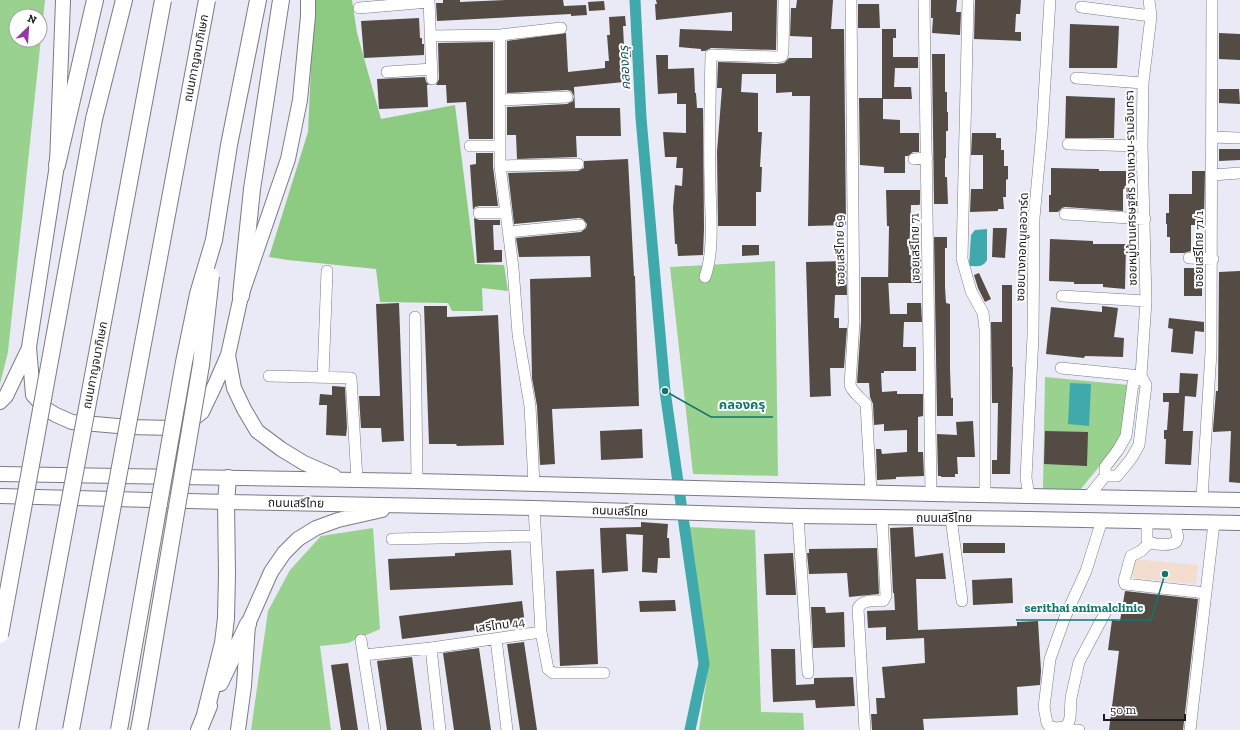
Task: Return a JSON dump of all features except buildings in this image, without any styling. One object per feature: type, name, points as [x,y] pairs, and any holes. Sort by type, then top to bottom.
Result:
[{"type":"highway","points":[[58,165],[95,0]]},
{"type":"highway","points":[[0,635],[94,119],[124,0]]},
{"type":"highway","name":"ถนนกาญจนาภิเษก","points":[[27,730],[164,0]]},
{"type":"highway","name":"ถนนกาญจนาภิเษก","points":[[71,730],[207,0]]},
{"type":"highway","points":[[140,730],[201,365],[214,240],[229,145],[258,0]]},
{"type":"highway","points":[[241,296],[252,189],[281,0]]},
{"type":"highway","points":[[119,730],[193,317],[198,294],[214,240]]},
{"type":"highway","points":[[205,715],[223,643],[227,574],[226,502],[228,478]]},
{"type":"highway","points":[[0,601],[10,579]]},
{"type":"highway","points":[[199,730],[248,624]]},
{"type":"main road","points":[[63,0],[58,165],[29,347],[33,395],[46,409],[72,422],[129,427],[173,428],[189,422],[202,412],[228,355],[241,296],[288,159],[300,100],[308,16],[308,0]]},
{"type":"main road","points":[[0,402],[6,396],[29,347]]},
{"type":"main road","points":[[228,355],[234,388],[257,431],[281,449],[304,463],[340,479]]},
{"type":"main road","name":"ถนนเสรีไทย","points":[[0,474],[340,479],[931,494],[1202,498],[1240,500]]},
{"type":"main road","points":[[1029,495],[1030,518]]},
{"type":"main road","name":"ถนนเสรีไทย","points":[[0,496],[534,508],[798,516],[1030,518],[1240,523]]},
{"type":"main road","points":[[238,730],[244,686],[248,624],[271,572],[284,553],[298,539],[316,528],[338,520],[403,505]]},
{"type":"street","points":[[705,277],[708,268],[711,227],[709,124],[711,55],[782,56],[784,0]]},
{"type":"street","name":"ซอยเสรีไทย 69","points":[[851,0],[854,322],[850,385],[853,392],[866,404],[871,492]]},
{"type":"street","name":"ซอยเสรีไทย 71","points":[[924,0],[931,494]]},
{"type":"street","points":[[968,0],[962,259],[971,291],[984,313],[985,495]]},
{"type":"street","name":"ซอยบางกอกบูเลอวาร์ด","points":[[1029,495],[1026,478],[1033,336],[1034,218],[1042,132],[1050,0]]},
{"type":"street","name":"ซอยหมู่บ้านเศรษฐศิริ วงแหวน-รามอินทรา","points":[[1105,476],[1117,476],[1131,459],[1139,445],[1146,385],[1141,376],[1146,301],[1142,146],[1143,83],[1151,16],[1149,0]]},
{"type":"street","name":"ซอยเสรีไทย 71/1","points":[[1202,498],[1211,352],[1213,259],[1212,0]]},
{"type":"street","points":[[359,8],[429,1],[432,74],[387,72]]},
{"type":"street","points":[[1081,8],[1151,16]]},
{"type":"street","points":[[431,36],[500,34],[561,28]]},
{"type":"street","points":[[500,34],[500,166],[518,334],[530,406],[534,484]]},
{"type":"street","points":[[1076,78],[1143,83]]},
{"type":"street","points":[[501,100],[567,97]]},
{"type":"street","points":[[1212,137],[1238,138]]},
{"type":"street","points":[[1068,144],[1142,146]]},
{"type":"street","points":[[470,146],[500,146]]},
{"type":"street","points":[[914,159],[927,158]]},
{"type":"street","points":[[500,166],[578,164]]},
{"type":"street","points":[[1212,175],[1240,173]]},
{"type":"street","points":[[479,214],[506,213]]},
{"type":"street","points":[[1065,214],[1145,219]]},
{"type":"street","points":[[508,232],[580,225]]},
{"type":"street","points":[[1189,258],[1213,259]]},
{"type":"street","points":[[323,377],[327,271]]},
{"type":"street","points":[[1062,296],[1146,301]]},
{"type":"street","points":[[414,317],[417,481]]},
{"type":"street","points":[[1061,368],[1141,376]]},
{"type":"street","points":[[269,376],[351,378],[357,480]]},
{"type":"street","name":"ซอยหมู่บ้านเศรษฐศิริ วงแหวน-รามอินทรา","points":[[1089,496],[1105,476],[1105,466],[1118,450],[1126,436],[1133,384],[1141,376]]},
{"type":"street","points":[[1126,436],[1139,445]]},
{"type":"street","name":"เสรีไทน 44","points":[[364,655],[431,648],[541,632],[534,508]]},
{"type":"street","points":[[798,516],[808,673]]},
{"type":"street","points":[[865,730],[858,608],[860,604],[864,602],[883,601],[886,596],[882,517]]},
{"type":"street","points":[[951,518],[962,601]]},
{"type":"street","points":[[1102,520],[1086,571],[1065,617],[1050,659],[1044,707],[1049,726],[1056,728],[1065,727],[1068,724],[1070,718],[1071,698],[1079,662],[1105,613]]},
{"type":"street","points":[[1146,521],[1147,538],[1150,542]]},
{"type":"street","points":[[1150,542],[1172,544],[1176,542],[1178,537],[1174,522]]},
{"type":"street","points":[[1190,730],[1214,523]]},
{"type":"street","points":[[392,539],[536,536]]},
{"type":"street","points":[[1150,542],[1141,552],[1130,559],[1124,581],[1125,584],[1206,593]]},
{"type":"street","points":[[541,632],[548,669],[553,673],[604,673]]},
{"type":"street","points":[[496,639],[507,730]]},
{"type":"street","points":[[361,640],[375,730]]},
{"type":"street","points":[[431,648],[440,730]]},
{"type":"shaded area","points":[[1134,559],[1198,565],[1196,584],[1133,578]]},
{"type":"green space","points":[[0,0],[45,0],[44,8],[8,8],[8,48],[40,48],[8,352],[0,384]]},
{"type":"green space","points":[[314,0],[352,0],[357,33],[381,119],[455,105],[475,264],[504,265],[508,291],[482,288],[483,311],[452,311],[448,303],[380,302],[376,269],[269,257],[308,132]]},
{"type":"green space","points":[[775,261],[778,476],[693,474],[670,267]]},
{"type":"green space","points":[[1045,377],[1129,385],[1120,441],[1080,490],[1043,489]]},
{"type":"green space","points":[[688,527],[755,530],[761,712],[803,713],[804,730],[699,730],[709,663]]},
{"type":"green space","points":[[373,528],[380,629],[348,643],[320,646],[331,730],[251,730],[268,611],[290,570],[321,536]]},
{"type":"water","points":[[987,229],[987,260],[981,265],[969,266],[971,235],[975,230]]},
{"type":"water","points":[[1070,383],[1091,384],[1089,426],[1068,424]]},
{"type":"waterway","name":"คลองครุ","points":[[635,0],[641,118],[665,391],[704,664],[690,730]]},
{"type":"place","name":"คลองครุ","points":[[665,391]]},
{"type":"place","name":"serithai animalclinic","points":[[1165,574]]}]
